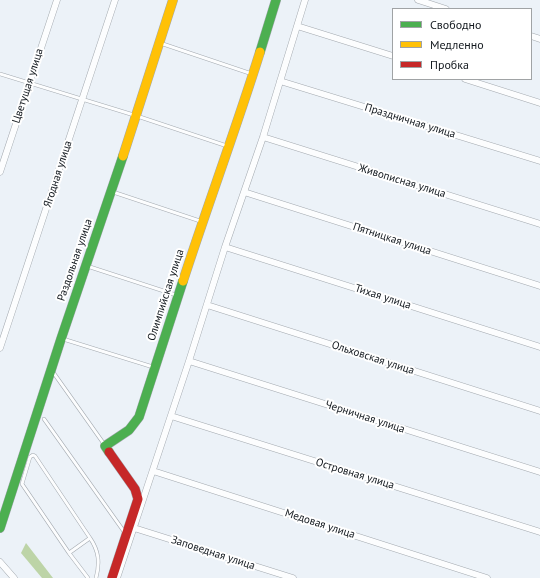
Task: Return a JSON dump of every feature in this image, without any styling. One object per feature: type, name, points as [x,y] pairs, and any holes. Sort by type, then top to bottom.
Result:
[{"type":"street","name":"Цветущая улица","points":[[0,172],[57,0]]},
{"type":"street","name":"Ягодная улица","points":[[0,348],[115,0]]},
{"type":"street","name":"Раздольная улица","points":[[0,528],[52,371],[61,339],[137,116],[173,0]]},
{"type":"street","name":"Олимпийская улица","points":[[105,446],[136,423],[202,222],[229,147],[276,0]]},
{"type":"street","points":[[117,578],[263,137],[305,0]]},
{"type":"street","points":[[418,0],[443,8]]},
{"type":"street","points":[[297,26],[392,56]]},
{"type":"street","points":[[468,80],[540,103]]},
{"type":"street","name":"Праздничная улица","points":[[280,81],[540,161]]},
{"type":"street","name":"Живописная улица","points":[[263,137],[540,224]]},
{"type":"street","name":"Пятницкая улица","points":[[244,192],[540,286]]},
{"type":"street","name":"Тихая улица","points":[[226,247],[540,347]]},
{"type":"street","name":"Ольховская улица","points":[[207,305],[540,411]]},
{"type":"street","name":"Черничная улица","points":[[189,361],[540,472]]},
{"type":"street","name":"Островная улица","points":[[171,416],[540,532]]},
{"type":"street","points":[[105,446],[137,495],[137,504],[112,578]]},
{"type":"street","name":"Медовая улица","points":[[153,471],[487,578]]},
{"type":"street","name":"Заповедная улица","points":[[134,528],[292,578]]},
{"type":"street","points":[[0,562],[14,578]]},
{"type":"lane","points":[[159,42],[253,74]]},
{"type":"lane","points":[[0,74],[137,116],[229,147]]},
{"type":"lane","points":[[111,191],[202,222]]},
{"type":"lane","points":[[86,266],[178,296]]},
{"type":"lane","points":[[61,339],[155,368]]},
{"type":"lane","points":[[52,371],[105,446]]},
{"type":"lane","points":[[44,419],[127,536]]},
{"type":"lane","points":[[88,578],[22,484],[31,456],[35,456],[98,552],[98,570],[96,578]]},
{"type":"lane","points":[[69,552],[90,538]]},
{"type":"green space","points":[[26,543],[53,578],[42,578],[21,553]]},
{"type":"traffic: fast","points":[[260,52],[276,0]]},
{"type":"traffic: fast","points":[[0,528],[61,339],[123,156]]},
{"type":"traffic: fast","points":[[109,452],[105,446],[129,430],[139,417],[183,281]]},
{"type":"traffic: slow","points":[[123,156],[173,0]]},
{"type":"traffic: slow","points":[[183,281],[260,52]]},
{"type":"traffic: jam","points":[[109,452],[135,489],[138,499],[112,578]]}]
